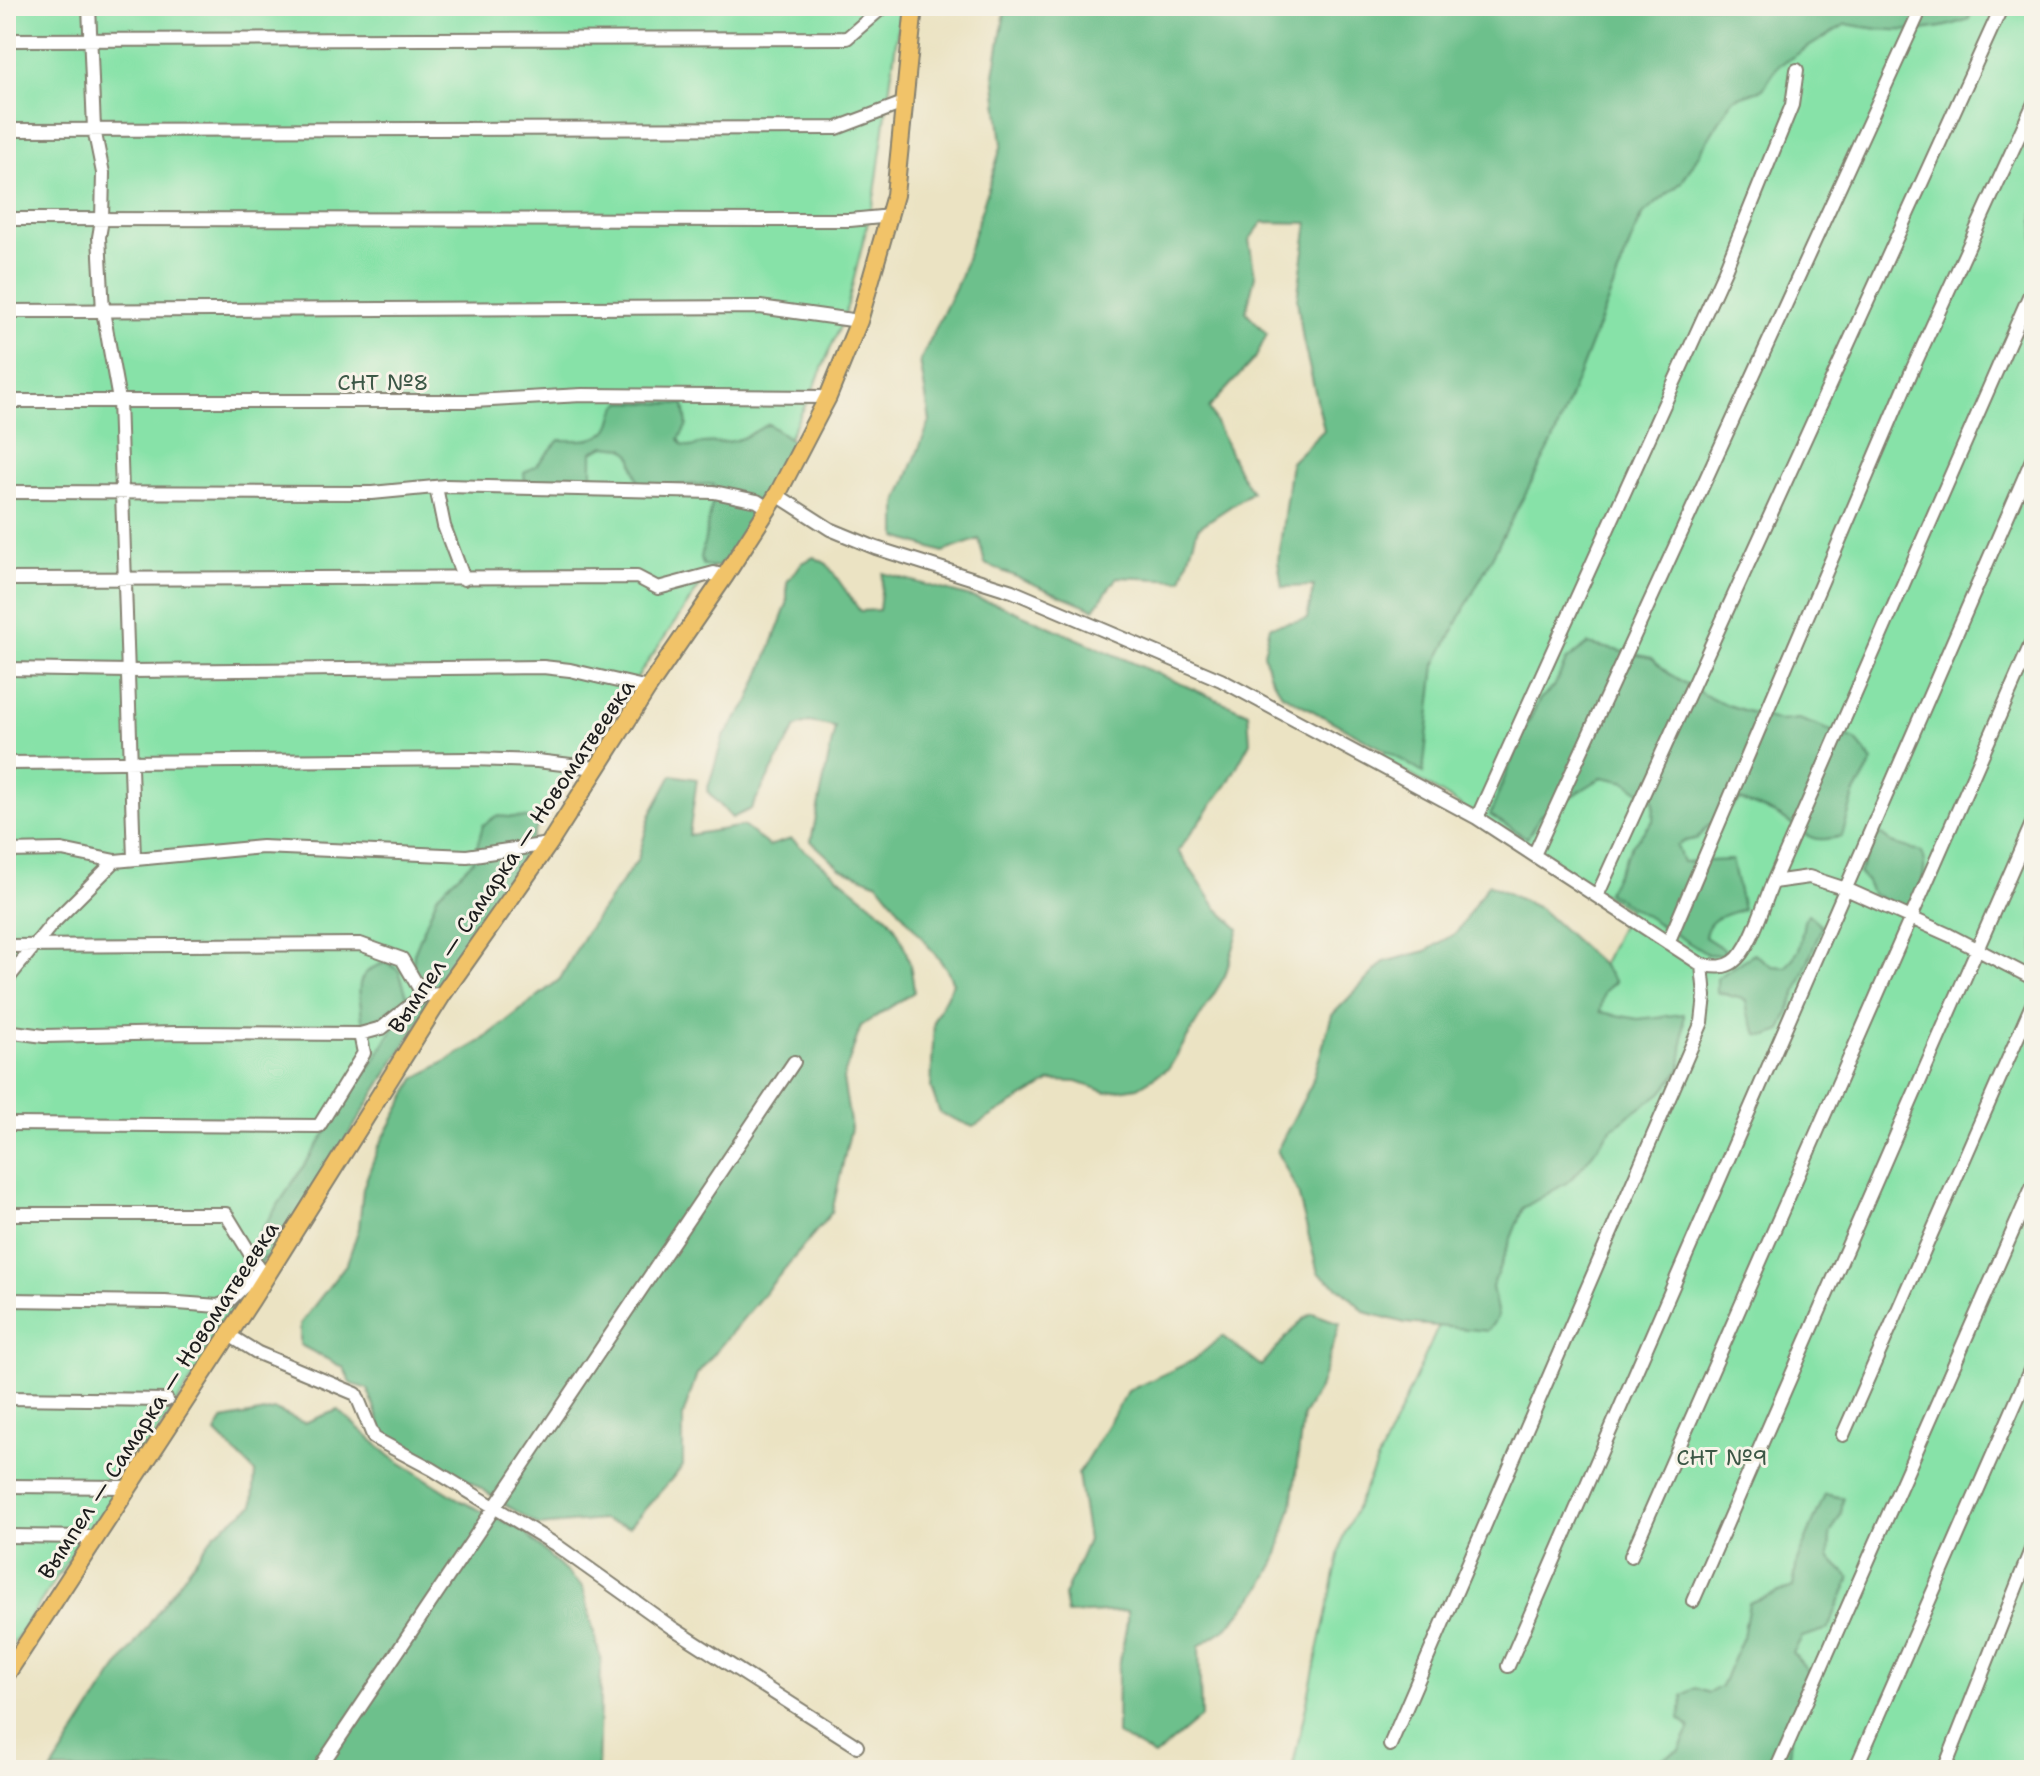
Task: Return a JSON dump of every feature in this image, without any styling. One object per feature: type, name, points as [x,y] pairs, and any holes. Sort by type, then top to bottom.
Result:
[{"type":"main road","name":"Вымпел — Самарка — Новоматвеевка","points":[[7,1671],[229,1335],[443,994],[549,844],[772,501],[828,397],[859,321],[891,216],[906,102],[914,6]]},
{"type":"street","points":[[89,6],[94,129],[103,173],[99,237],[103,311],[119,400],[134,859]]},
{"type":"street","points":[[6,40],[847,38],[884,6]]},
{"type":"street","points":[[1597,896],[2002,6]]},
{"type":"street","points":[[1534,855],[1917,17]]},
{"type":"street","points":[[1477,818],[1725,270],[1792,105],[1797,70]]},
{"type":"street","points":[[6,130],[837,128],[906,102]]},
{"type":"street","points":[[1668,943],[1913,368],[2034,103]]},
{"type":"street","points":[[6,219],[850,220],[891,216]]},
{"type":"street","points":[[6,492],[372,493],[436,487],[714,492],[772,501],[876,548],[1012,591],[1221,680],[1477,818],[1702,965],[1722,967],[1734,962],[1744,950],[2034,285]]},
{"type":"street","points":[[6,311],[760,307],[859,321]]},
{"type":"street","points":[[6,401],[473,401],[582,395],[828,397]]},
{"type":"street","points":[[1508,1666],[2034,455]]},
{"type":"street","points":[[436,487],[444,526],[464,579]]},
{"type":"street","points":[[6,579],[637,577],[658,588],[714,573],[725,576]]},
{"type":"street","points":[[1631,1556],[2034,637]]},
{"type":"street","points":[[6,669],[129,671],[543,667],[648,688]]},
{"type":"street","points":[[6,763],[472,759],[537,761],[596,768]]},
{"type":"street","points":[[1693,1601],[2034,819]]},
{"type":"street","points":[[6,851],[62,850],[115,861],[262,847],[467,856],[549,844]]},
{"type":"street","points":[[6,981],[51,925],[115,861]]},
{"type":"street","points":[[1773,882],[1809,877],[1846,889],[1978,949],[2034,979]]},
{"type":"street","points":[[6,946],[360,944],[402,959],[423,995]]},
{"type":"street","points":[[1390,1745],[1702,1022],[1705,996],[1702,965]]},
{"type":"street","points":[[6,1031],[44,1036],[360,1034],[382,1028],[423,995],[443,994]]},
{"type":"street","points":[[1843,1435],[2034,1000]]},
{"type":"street","points":[[6,1124],[319,1126],[364,1053],[360,1034]]},
{"type":"street","points":[[318,1770],[794,1062]]},
{"type":"street","points":[[1776,1770],[2034,1183]]},
{"type":"street","points":[[6,1214],[226,1214],[265,1274],[255,1275],[229,1301],[218,1306],[165,1302],[6,1300]]},
{"type":"street","points":[[229,1335],[258,1353],[356,1394],[374,1438],[556,1545],[671,1627],[857,1746]]},
{"type":"street","points":[[1855,1770],[2034,1361]]},
{"type":"street","points":[[6,1398],[167,1400]]},
{"type":"street","points":[[6,1486],[129,1487]]},
{"type":"street","points":[[6,1536],[94,1537]]},
{"type":"street","points":[[1944,1770],[2034,1542]]},
{"type":"green space","name":"СНТ №8","points":[[6,6],[901,6],[875,193],[845,315],[812,392],[764,486],[629,689],[571,764],[532,833],[436,977],[199,1369],[126,1481],[89,1531],[6,1532]]},
{"type":"green space","points":[[1006,6],[1973,6],[1969,19],[1939,28],[1892,30],[1846,24],[1778,66],[1763,89],[1733,99],[1682,182],[1641,216],[1553,441],[1435,665],[1423,773],[1282,694],[1269,674],[1264,653],[1270,626],[1307,619],[1314,586],[1282,587],[1278,561],[1291,462],[1324,430],[1297,299],[1308,223],[1263,222],[1249,240],[1255,276],[1246,312],[1267,334],[1256,357],[1209,408],[1238,470],[1252,492],[1198,528],[1182,580],[1117,577],[1094,609],[985,564],[979,539],[943,552],[897,537],[897,504],[930,421],[920,361],[960,278],[1002,144],[994,74]]},
{"type":"green space","name":"СНТ №9","points":[[1744,6],[2034,6],[2034,1770],[1292,1770],[1343,1537],[1628,909],[1382,757]]},
{"type":"green space","points":[[622,402],[684,404],[687,425],[679,439],[683,445],[692,447],[736,440],[768,424],[792,440],[771,492],[753,525],[718,567],[703,565],[701,558],[713,484],[639,486],[631,455],[624,448],[605,446],[592,452],[592,475],[587,482],[525,482],[524,473],[537,465],[559,440],[602,435]]},
{"type":"green space","points":[[814,557],[827,564],[860,611],[879,610],[883,573],[1000,605],[1248,713],[1250,742],[1228,783],[1178,851],[1217,908],[1239,929],[1225,976],[1169,1068],[1138,1087],[1106,1092],[1077,1082],[1051,1081],[973,1127],[940,1113],[931,1088],[934,1020],[953,983],[946,968],[878,883],[840,868],[811,841],[835,727],[809,722],[796,727],[751,809],[732,818],[707,791],[723,738],[749,701],[767,657],[787,604],[787,582],[802,563]]},
{"type":"green space","points":[[1588,644],[1652,658],[1668,673],[1727,705],[1779,721],[1799,719],[1856,740],[1873,761],[1854,795],[1842,836],[1813,838],[1777,815],[1740,800],[1697,839],[1683,841],[1677,846],[1683,862],[1732,860],[1743,909],[1714,921],[1705,937],[1725,950],[1721,955],[1707,954],[1607,892],[1632,845],[1653,821],[1654,802],[1626,782],[1603,777],[1540,816],[1527,838],[1490,815],[1520,738],[1540,699],[1554,687],[1566,661]]},
{"type":"green space","points":[[672,775],[697,779],[689,835],[743,826],[769,846],[791,839],[888,917],[906,952],[914,992],[861,1026],[843,1079],[851,1128],[832,1212],[697,1374],[683,1416],[683,1466],[629,1527],[602,1520],[539,1526],[466,1479],[383,1434],[368,1389],[351,1384],[344,1368],[300,1345],[300,1324],[347,1263],[359,1228],[363,1188],[378,1148],[415,1079],[481,1041],[560,979],[585,934],[638,859],[650,816]]},
{"type":"green space","points":[[496,816],[541,819],[512,880],[472,931],[408,1040],[275,1252],[264,1258],[244,1280],[235,1275],[254,1241],[375,1059],[419,985],[413,967],[414,953],[438,894],[473,861],[483,825]]},
{"type":"green space","points":[[1879,833],[1892,843],[1922,852],[1923,876],[1906,910],[1872,894],[1859,873]]},
{"type":"green space","points":[[1488,884],[1541,909],[1602,965],[1615,982],[1604,992],[1600,1012],[1638,1019],[1684,1014],[1681,1069],[1661,1093],[1612,1128],[1566,1183],[1523,1208],[1492,1287],[1498,1316],[1488,1331],[1405,1323],[1365,1312],[1345,1292],[1318,1273],[1298,1193],[1277,1150],[1311,1085],[1332,1015],[1384,962],[1426,951],[1457,932]]},
{"type":"green space","points":[[1808,914],[1822,926],[1781,1031],[1768,1036],[1758,1035],[1748,1014],[1746,1000],[1717,992],[1717,978],[1754,954],[1772,966],[1786,967],[1799,950]]},
{"type":"green space","points":[[387,962],[399,971],[408,999],[368,1024],[362,1021],[359,992],[362,978]]},
{"type":"green space","points":[[1312,1313],[1340,1323],[1319,1389],[1303,1415],[1292,1506],[1276,1561],[1262,1587],[1228,1627],[1199,1646],[1201,1717],[1155,1756],[1117,1734],[1118,1672],[1127,1611],[1067,1614],[1064,1596],[1088,1540],[1078,1474],[1128,1391],[1194,1360],[1222,1336],[1261,1366],[1298,1324]]},
{"type":"green space","points":[[275,1410],[304,1423],[338,1410],[390,1456],[463,1502],[522,1530],[583,1588],[601,1661],[598,1770],[52,1770],[111,1677],[215,1533],[253,1505],[255,1472],[216,1433],[223,1420]]},
{"type":"green space","points":[[1825,1494],[1843,1498],[1841,1514],[1830,1535],[1829,1557],[1850,1578],[1828,1629],[1802,1637],[1793,1653],[1810,1673],[1794,1709],[1788,1765],[1801,1770],[1653,1770],[1654,1763],[1679,1750],[1690,1728],[1680,1719],[1683,1695],[1695,1688],[1709,1693],[1721,1686],[1743,1637],[1749,1603],[1793,1587],[1797,1561]]},
{"type":"green space","points":[[6,1539],[82,1539],[6,1654]]}]
